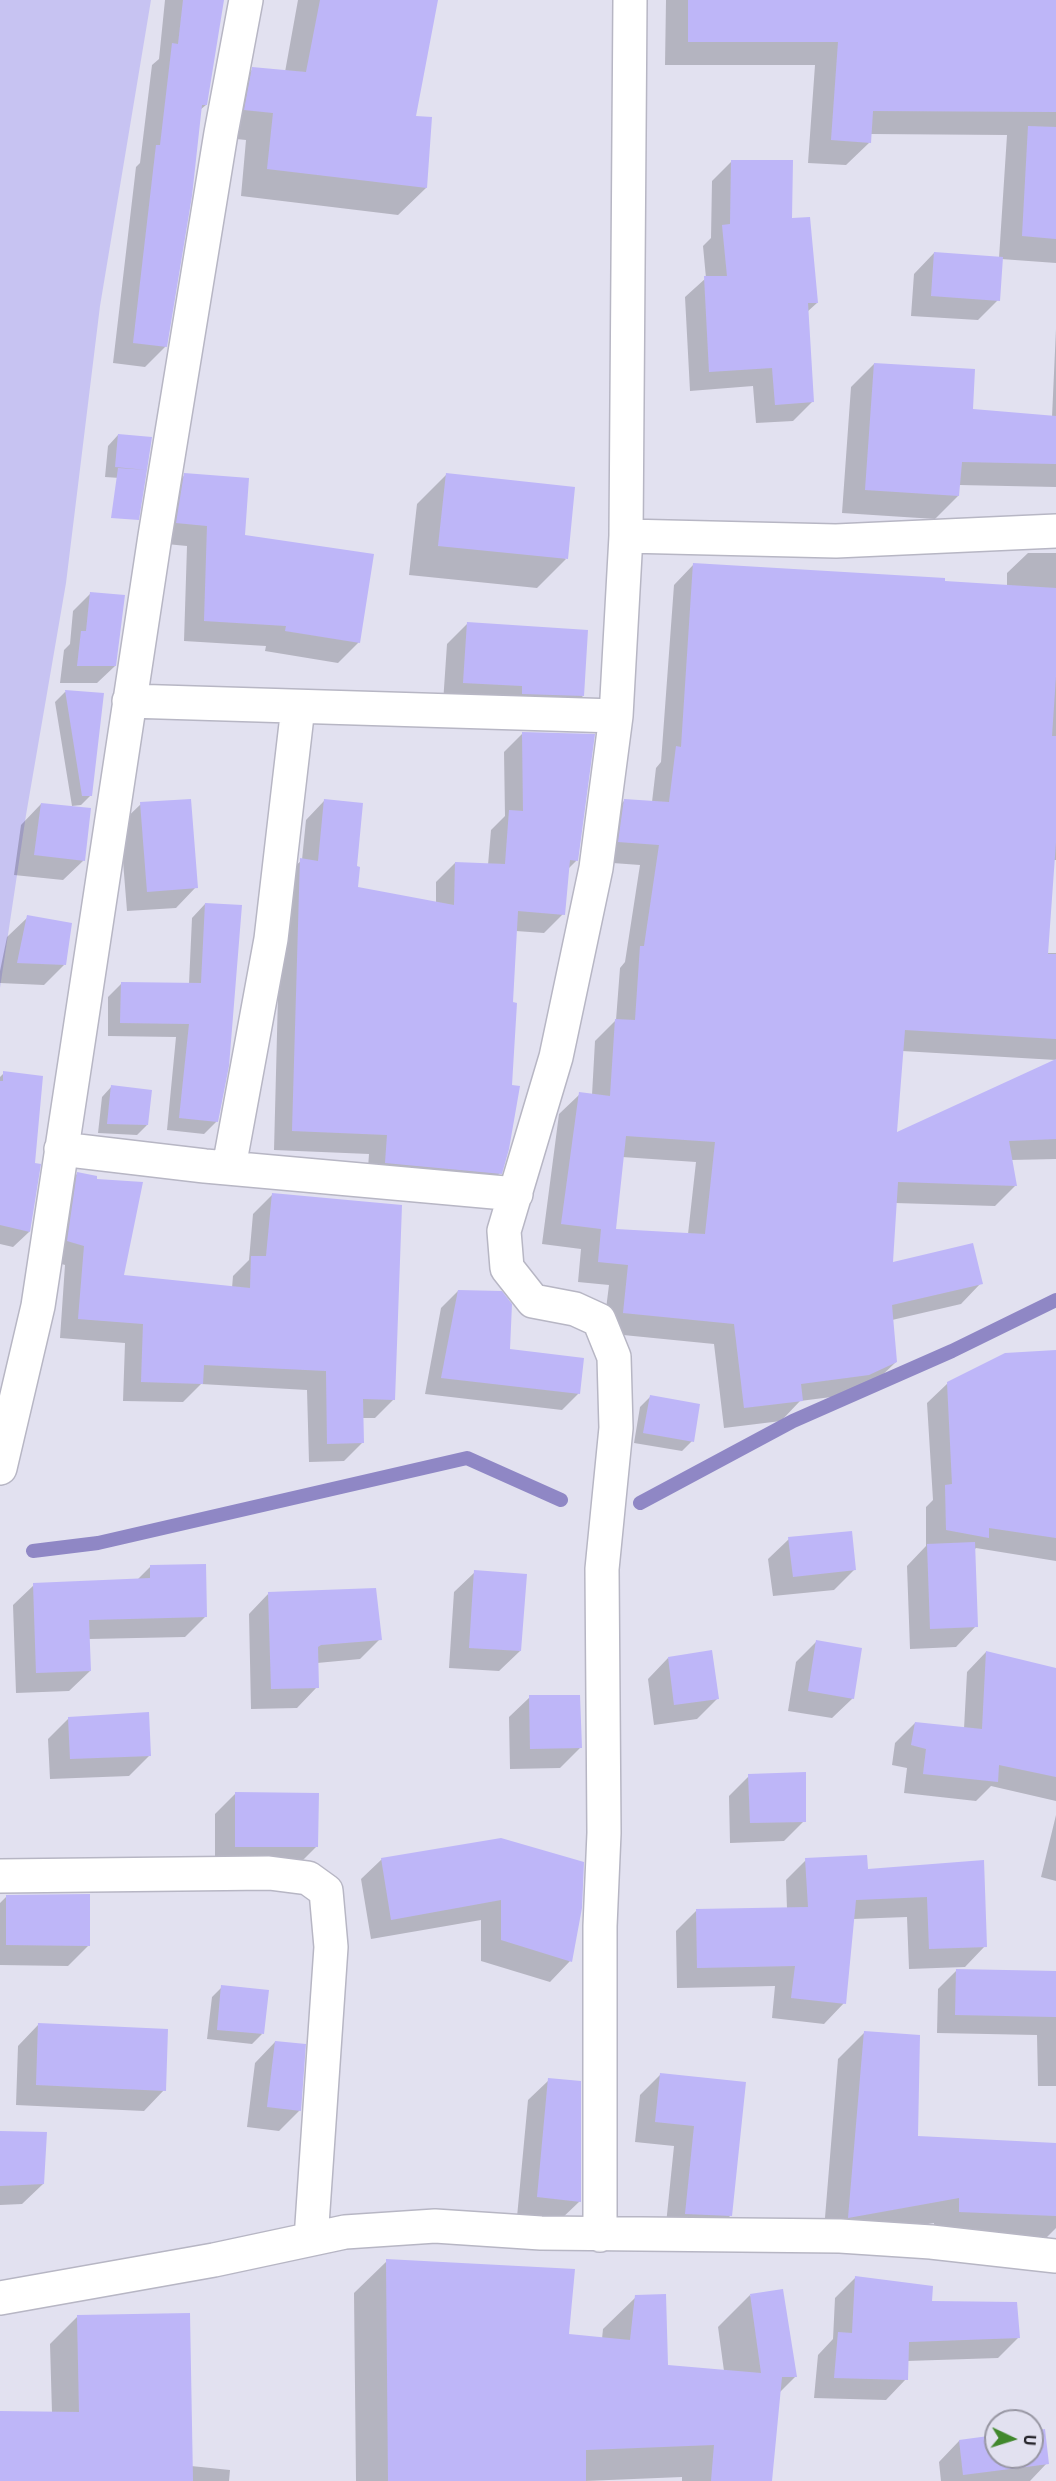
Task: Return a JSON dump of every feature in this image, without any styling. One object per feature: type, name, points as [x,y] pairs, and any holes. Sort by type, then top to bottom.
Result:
[{"type":"street","points":[[0,1468],[38,1306],[129,701],[219,145],[246,0]]},
{"type":"street","points":[[600,2235],[600,1926],[604,1833],[602,1569],[616,1428],[614,1357],[598,1320],[575,1309],[533,1301],[507,1268],[504,1231],[555,1057],[596,868],[616,716],[626,536],[630,0]]},
{"type":"street","points":[[626,536],[836,541],[1056,531]]},
{"type":"street","points":[[129,701],[616,716]]},
{"type":"street","points":[[230,1167],[271,939],[298,707]]},
{"type":"street","points":[[61,1149],[516,1194]]},
{"type":"street","points":[[0,1876],[269,1873],[308,1878],[326,1891],[331,1947],[311,2239]]},
{"type":"street","points":[[0,2298],[214,2260],[345,2232],[435,2226],[541,2234],[767,2233],[840,2236],[931,2242],[1056,2256]]},
{"type":"shaded area","points":[[0,0],[151,0],[100,306],[66,583],[26,815],[0,988]]},
{"type":"building","points":[[183,0],[224,0],[207,105],[202,105],[192,196],[167,347],[133,343],[156,145],[160,145],[172,43],[178,44]]},
{"type":"building","points":[[320,0],[438,0],[416,116],[432,117],[427,188],[267,169],[273,113],[244,110],[252,67],[306,72]]},
{"type":"building","points":[[688,0],[1056,0],[1056,112],[873,111],[871,143],[831,140],[838,42],[688,42]]},
{"type":"building","points":[[1028,126],[1056,127],[1056,239],[1022,236]]},
{"type":"building","points":[[731,160],[793,160],[792,218],[810,217],[818,303],[808,303],[814,402],[775,405],[772,368],[709,372],[704,276],[727,276],[722,225],[730,224]]},
{"type":"building","points":[[934,252],[1003,257],[1000,301],[931,296]]},
{"type":"building","points":[[874,363],[975,369],[973,409],[1056,416],[1056,464],[962,462],[959,496],[865,490]]},
{"type":"building","points":[[118,434],[152,437],[147,470],[115,467]]},
{"type":"building","points":[[118,468],[147,470],[139,520],[111,518]]},
{"type":"building","points":[[184,473],[249,478],[245,535],[374,554],[360,643],[285,631],[286,626],[204,621],[207,526],[176,523]]},
{"type":"building","points":[[446,473],[575,487],[568,559],[438,546]]},
{"type":"building","points":[[693,563],[945,578],[945,581],[1056,588],[1056,676],[1052,736],[1056,736],[1056,842],[1048,954],[1056,954],[1056,1039],[905,1030],[897,1132],[1056,1059],[1056,1139],[1009,1141],[1017,1186],[898,1182],[893,1262],[973,1243],[983,1284],[892,1305],[897,1362],[869,1375],[801,1384],[803,1401],[744,1408],[734,1324],[623,1313],[628,1265],[598,1262],[601,1229],[561,1224],[579,1092],[610,1096],[615,1019],[635,1020],[640,946],[644,946],[659,845],[618,842],[624,799],[669,802],[676,746],[681,747]],"holes":[[[626,1136],[715,1142],[705,1234],[616,1229]]]},
{"type":"building","points":[[90,592],[125,595],[116,666],[77,666],[81,631],[86,631]]},
{"type":"building","points":[[467,622],[588,630],[584,696],[522,694],[522,686],[463,683]]},
{"type":"building","points":[[65,690],[104,693],[92,796],[82,796]]},
{"type":"building","points":[[522,732],[595,734],[578,861],[570,860],[565,915],[518,911],[513,1002],[517,1003],[512,1085],[520,1086],[509,1149],[502,1174],[385,1163],[387,1135],[292,1131],[300,858],[318,861],[324,799],[363,803],[357,866],[360,867],[358,887],[454,905],[455,862],[505,864],[509,810],[523,811]]},
{"type":"building","points":[[191,799],[198,888],[147,892],[140,802]]},
{"type":"building","points":[[41,803],[91,808],[85,861],[34,855]]},
{"type":"building","points":[[205,903],[242,905],[229,1066],[218,1122],[179,1118],[189,1024],[120,1023],[121,982],[201,983]]},
{"type":"building","points":[[27,915],[72,923],[66,965],[17,963]]},
{"type":"building","points":[[3,1071],[43,1076],[35,1163],[41,1164],[30,1232],[0,1225],[0,1081],[3,1081]]},
{"type":"building","points":[[111,1085],[152,1090],[148,1125],[107,1124]]},
{"type":"building","points":[[77,1172],[97,1176],[97,1179],[143,1182],[124,1275],[250,1288],[251,1256],[266,1256],[272,1193],[402,1205],[395,1400],[363,1399],[364,1443],[327,1444],[326,1371],[204,1365],[203,1384],[141,1382],[143,1324],[78,1319],[84,1246],[67,1241]]},
{"type":"building","points":[[458,1290],[502,1291],[512,1304],[510,1349],[584,1358],[580,1394],[441,1378]]},
{"type":"building","points":[[1056,1350],[1056,1538],[989,1528],[989,1538],[946,1530],[945,1485],[952,1484],[947,1382],[1005,1353]]},
{"type":"building","points":[[650,1395],[700,1404],[694,1442],[643,1433]]},
{"type":"building","points":[[852,1531],[856,1570],[793,1577],[788,1537]]},
{"type":"building","points":[[975,1542],[978,1627],[930,1629],[927,1544]]},
{"type":"building","points":[[206,1564],[207,1617],[89,1620],[91,1671],[36,1673],[33,1583],[150,1578],[150,1565]]},
{"type":"building","points":[[474,1570],[527,1574],[521,1651],[469,1648]]},
{"type":"building","points":[[376,1588],[382,1640],[321,1645],[318,1647],[319,1688],[271,1689],[268,1592]]},
{"type":"building","points":[[816,1640],[862,1648],[854,1699],[808,1691]]},
{"type":"building","points":[[712,1650],[719,1699],[674,1705],[668,1657]]},
{"type":"building","points":[[986,1651],[1056,1668],[1056,1777],[999,1765],[998,1782],[923,1774],[926,1749],[911,1745],[915,1722],[982,1729]]},
{"type":"building","points":[[529,1695],[580,1695],[582,1748],[530,1749]]},
{"type":"building","points":[[149,1712],[151,1756],[70,1759],[68,1717]]},
{"type":"building","points":[[806,1772],[806,1822],[750,1823],[748,1774]]},
{"type":"building","points":[[235,1792],[319,1793],[318,1847],[235,1847]]},
{"type":"building","points":[[501,1838],[584,1862],[582,1908],[572,1962],[501,1940],[501,1900],[391,1920],[381,1858]]},
{"type":"building","points":[[867,1855],[868,1869],[984,1860],[987,1947],[929,1949],[927,1897],[856,1900],[846,2004],[791,1998],[795,1966],[697,1968],[696,1909],[808,1907],[805,1858]]},
{"type":"building","points":[[90,1894],[90,1946],[6,1945],[6,1895]]},
{"type":"building","points":[[956,1969],[1056,1971],[1056,2017],[955,2015]]},
{"type":"building","points":[[221,1985],[269,1990],[264,2034],[217,2030]]},
{"type":"building","points":[[38,2023],[168,2029],[166,2091],[36,2085]]},
{"type":"building","points":[[864,2031],[920,2035],[918,2136],[1056,2143],[1056,2216],[959,2212],[959,2198],[848,2218]]},
{"type":"building","points":[[275,2041],[306,2044],[301,2111],[267,2107]]},
{"type":"building","points":[[660,2073],[746,2082],[732,2216],[685,2214],[694,2126],[655,2122]]},
{"type":"building","points":[[548,2078],[581,2081],[581,2202],[537,2197]]},
{"type":"building","points":[[0,2131],[47,2132],[44,2184],[0,2186]]},
{"type":"building","points":[[386,2259],[575,2269],[569,2334],[630,2340],[635,2295],[666,2294],[668,2365],[761,2373],[750,2294],[783,2289],[797,2377],[782,2377],[772,2481],[711,2481],[714,2445],[586,2450],[586,2481],[388,2481]]},
{"type":"building","points":[[855,2276],[933,2286],[932,2301],[1017,2302],[1020,2338],[909,2342],[908,2380],[834,2378],[838,2332],[852,2333]]},
{"type":"building","points":[[190,2313],[193,2481],[0,2481],[0,2411],[79,2412],[77,2315]]},
{"type":"building","points":[[1044,2429],[1049,2464],[1044,2465]]},
{"type":"building","points":[[984,2437],[984,2469],[1010,2469],[963,2475],[959,2440]]},
{"type":"waterway","points":[[640,1503],[793,1421],[952,1351],[1056,1300]]},
{"type":"waterway","points":[[33,1551],[98,1543],[467,1458],[561,1500]]}]
